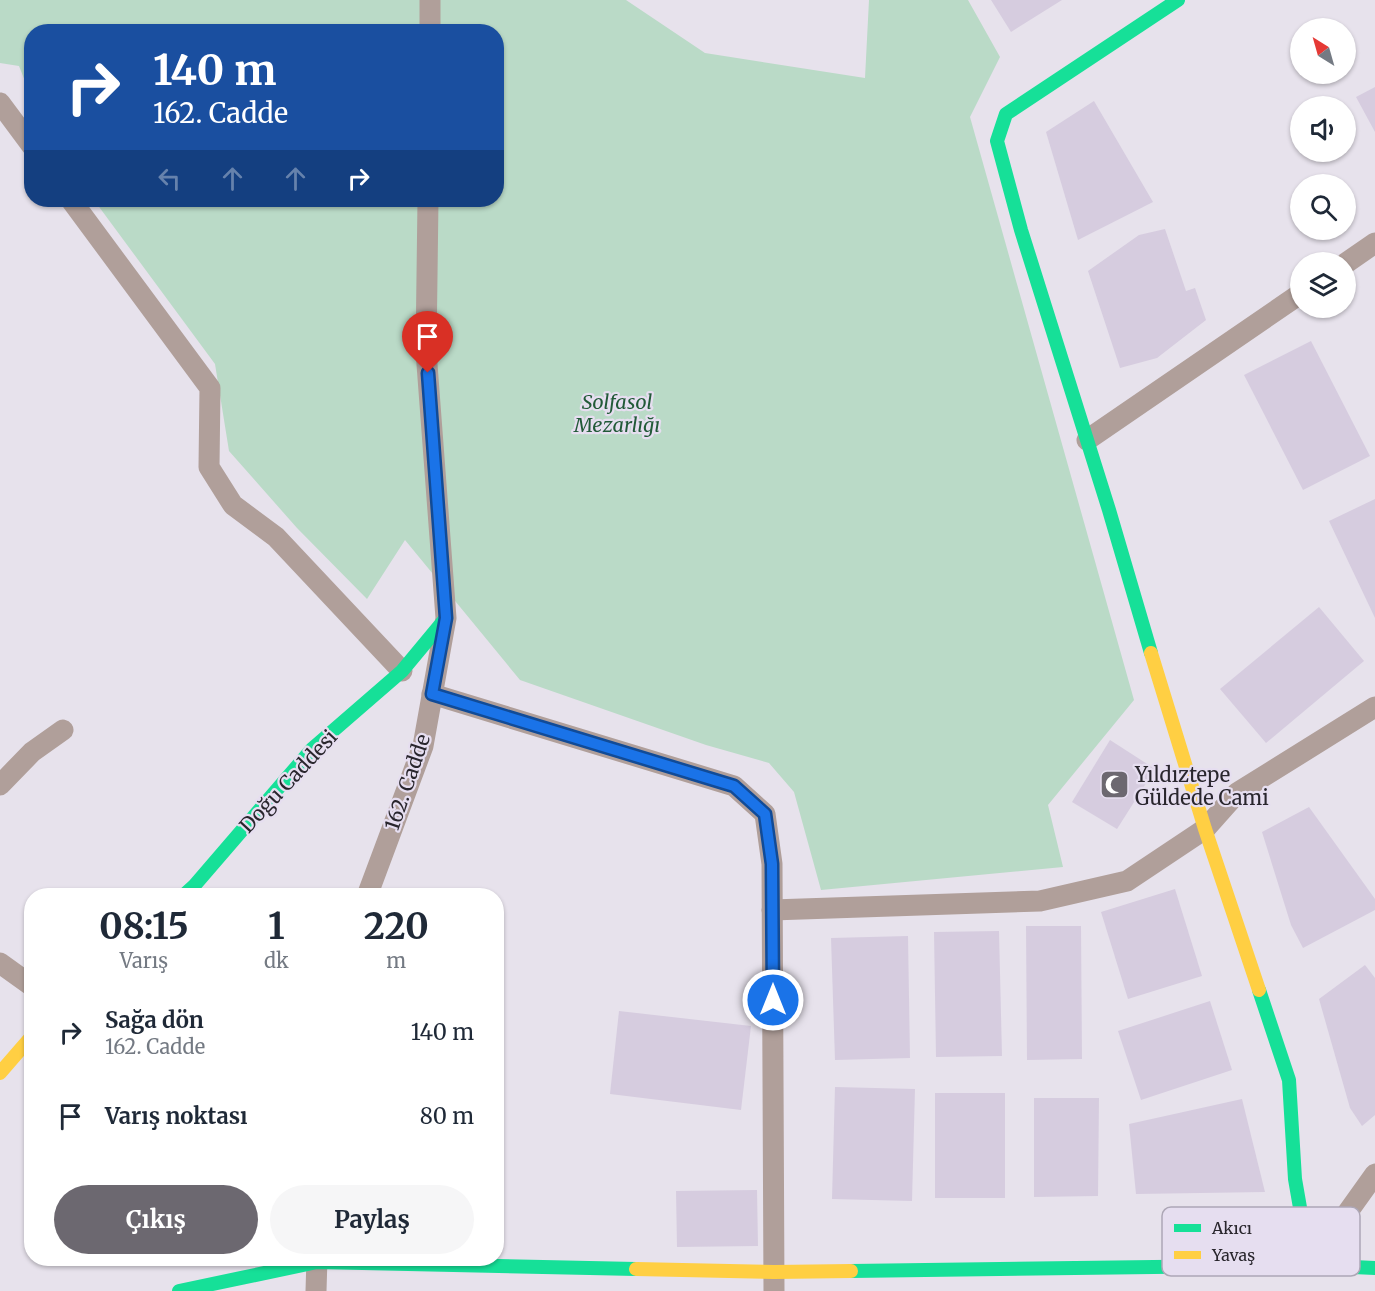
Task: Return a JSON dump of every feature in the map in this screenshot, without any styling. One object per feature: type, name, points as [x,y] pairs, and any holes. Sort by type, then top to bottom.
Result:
[{"type":"street","points":[[430,0],[430,24]]},
{"type":"street","points":[[1178,0],[1006,114],[997,141],[1021,230],[1109,510],[1205,829],[1289,1080],[1295,1179],[1300,1207]]},
{"type":"street","points":[[0,103],[24,135]]},
{"type":"street","points":[[76,207],[210,388],[209,467],[233,505],[276,537],[402,671]]},
{"type":"street","name":"162. Cadde","points":[[370,888],[423,746],[446,618],[426,351],[428,207]]},
{"type":"street","points":[[1356,256],[1375,243]]},
{"type":"street","points":[[1087,440],[1290,301]]},
{"type":"street","name":"Doğu Caddesi","points":[[192,888],[312,749],[402,671],[446,618]]},
{"type":"street","points":[[432,694],[734,786],[765,814],[772,864],[774,1282]]},
{"type":"street","points":[[772,910],[1040,901],[1127,881],[1205,829],[1238,793],[1375,707]]},
{"type":"street","points":[[0,785],[32,752],[63,730]]},
{"type":"street","points":[[0,963],[24,980]]},
{"type":"street","points":[[0,1073],[24,1045]]},
{"type":"street","points":[[1351,1207],[1375,1174]]},
{"type":"street","points":[[179,1291],[290,1266]]},
{"type":"street","points":[[316,1291],[317,1266]]},
{"type":"street","points":[[442,1266],[774,1282],[1162,1270]]},
{"type":"street","points":[[1360,1267],[1375,1268]]},
{"type":"green space","name":"Solfasol Mezarlığı","points":[[0,0],[626,0],[705,53],[865,78],[869,0],[968,0],[1000,57],[970,117],[1134,700],[1048,805],[1063,867],[821,890],[794,792],[769,763],[706,745],[520,680],[405,540],[367,599],[297,528],[229,451],[215,364],[99,207],[504,207],[504,24],[24,24],[24,78],[19,66],[0,63]]},
{"type":"building","points":[[991,0],[1062,0],[1011,32]]},
{"type":"building","points":[[1375,87],[1375,132],[1356,97]]},
{"type":"building","points":[[1094,101],[1153,202],[1078,240],[1046,132]]},
{"type":"building","points":[[1165,229],[1186,291],[1195,288],[1206,320],[1157,358],[1120,368],[1088,271],[1139,235]]},
{"type":"building","points":[[1311,341],[1370,456],[1303,490],[1244,375]]},
{"type":"building","points":[[1375,499],[1375,618],[1329,521]]},
{"type":"building","points":[[1319,607],[1364,661],[1266,743],[1220,689]]},
{"type":"building","name":"Yıldıztepe Güldede Cami","points":[[1110,740],[1155,769],[1117,829],[1072,802]]},
{"type":"building","points":[[1309,807],[1375,899],[1375,910],[1303,948],[1291,925],[1262,832]]},
{"type":"building","points":[[1175,889],[1202,976],[1128,999],[1101,912]]},
{"type":"building","points":[[1026,926],[1081,926],[1082,1059],[1027,1060]]},
{"type":"building","points":[[999,931],[1002,1056],[936,1057],[934,932]]},
{"type":"building","points":[[908,936],[910,1058],[835,1060],[831,938]]},
{"type":"building","points":[[1365,965],[1375,978],[1375,1115],[1362,1126],[1350,1108],[1319,999]]},
{"type":"building","points":[[1210,1001],[1232,1070],[1141,1100],[1118,1031]]},
{"type":"building","points":[[619,1011],[751,1026],[741,1110],[610,1094]]},
{"type":"building","points":[[835,1087],[915,1089],[912,1201],[832,1199]]},
{"type":"building","points":[[935,1093],[1005,1093],[1005,1198],[935,1198]]},
{"type":"building","points":[[1034,1098],[1099,1098],[1098,1196],[1034,1197]]},
{"type":"building","points":[[1242,1099],[1265,1192],[1136,1194],[1129,1124]]},
{"type":"building","points":[[757,1190],[758,1246],[677,1247],[676,1191]]},
{"type":"traffic: fast","points":[[1151,653],[1109,510],[1021,230],[997,141],[1006,114],[1178,0]]},
{"type":"traffic: fast","points":[[192,888],[312,749],[402,671],[446,618]]},
{"type":"traffic: fast","points":[[1259,990],[1289,1080],[1295,1179],[1300,1207]]},
{"type":"traffic: fast","points":[[179,1291],[298,1266]]},
{"type":"traffic: fast","points":[[499,1266],[636,1269]]},
{"type":"traffic: fast","points":[[851,1271],[1162,1267]]},
{"type":"traffic: fast","points":[[1360,1267],[1375,1268]]},
{"type":"traffic: slow","points":[[1151,653],[1205,829],[1259,990]]},
{"type":"traffic: slow","points":[[0,1073],[24,1045]]},
{"type":"traffic: slow","points":[[636,1269],[851,1271]]},
{"type":"place","name":"Yıldıztepe Güldede Cami","points":[[1114,785]]},
{"type":"route","points":[[428,373],[446,618],[432,694],[734,786],[765,814],[772,864],[773,1000]]}]
